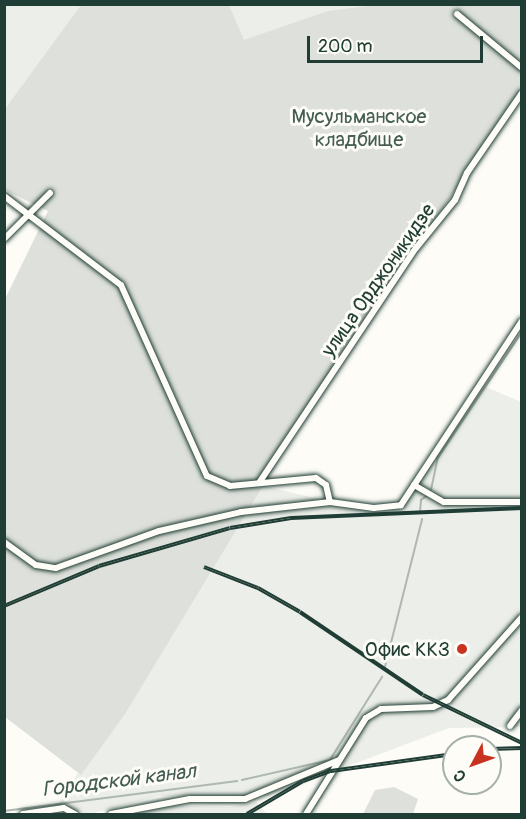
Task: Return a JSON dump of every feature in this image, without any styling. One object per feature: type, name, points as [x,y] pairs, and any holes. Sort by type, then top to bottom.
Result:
[{"type":"street","points":[[457,14],[522,68]]},
{"type":"street","name":"улица Орджоникидзе","points":[[259,483],[416,248],[455,200],[467,173],[522,93]]},
{"type":"street","points":[[4,239],[50,193]]},
{"type":"street","points":[[4,196],[121,285],[207,476],[230,486],[316,478],[326,485],[330,502]]},
{"type":"street","points":[[4,542],[36,565],[56,568],[159,531],[287,505],[330,502],[374,508],[401,505],[522,321]]},
{"type":"street","points":[[414,485],[444,502],[522,502]]},
{"type":"street","points":[[306,814],[366,718],[381,709],[434,707],[448,700],[522,617]]},
{"type":"street","points":[[510,726],[522,710]]},
{"type":"street","points":[[111,814],[190,799],[245,799],[339,759]]},
{"type":"street","points":[[23,814],[64,808],[75,814]]},
{"type":"shaded area","points":[[5,5],[90,5],[5,112]]},
{"type":"shaded area","points":[[226,5],[413,5],[245,49]]},
{"type":"shaded area","points":[[481,385],[521,402],[521,727],[449,728],[269,796],[158,796],[90,814],[53,814],[253,483],[330,502],[401,505]]},
{"type":"shaded area","points":[[256,802],[267,814],[119,814],[157,805],[229,807]]},
{"type":"green space","name":"Мусульманское кладбище","points":[[81,5],[229,5],[244,40],[328,11],[375,5],[521,5],[521,91],[313,403],[125,714],[81,775],[5,717],[4,301],[48,211],[5,190],[5,109]]},
{"type":"green space","points":[[394,787],[418,799],[413,814],[363,814],[375,790]]},
{"type":"waterway","name":"Городской канал","points":[[431,490],[438,458],[522,332]]},
{"type":"waterway","name":"Городской канал","points":[[420,512],[421,500],[428,495]]},
{"type":"waterway","name":"Городской канал","points":[[385,667],[422,520]]},
{"type":"waterway","name":"Городской канал","points":[[242,780],[330,760],[382,677]]},
{"type":"waterway","name":"Городской канал","points":[[4,811],[237,781]]},
{"type":"railway","points":[[4,606],[99,566],[230,528],[291,518],[522,508]]},
{"type":"railway","points":[[204,567],[258,588],[300,612],[423,695],[522,743]]},
{"type":"railway","points":[[502,749],[522,748]]},
{"type":"railway","points":[[247,814],[303,781],[331,771],[442,756]]},
{"type":"place","name":"Офис ККЗ","points":[[462,649]]}]
